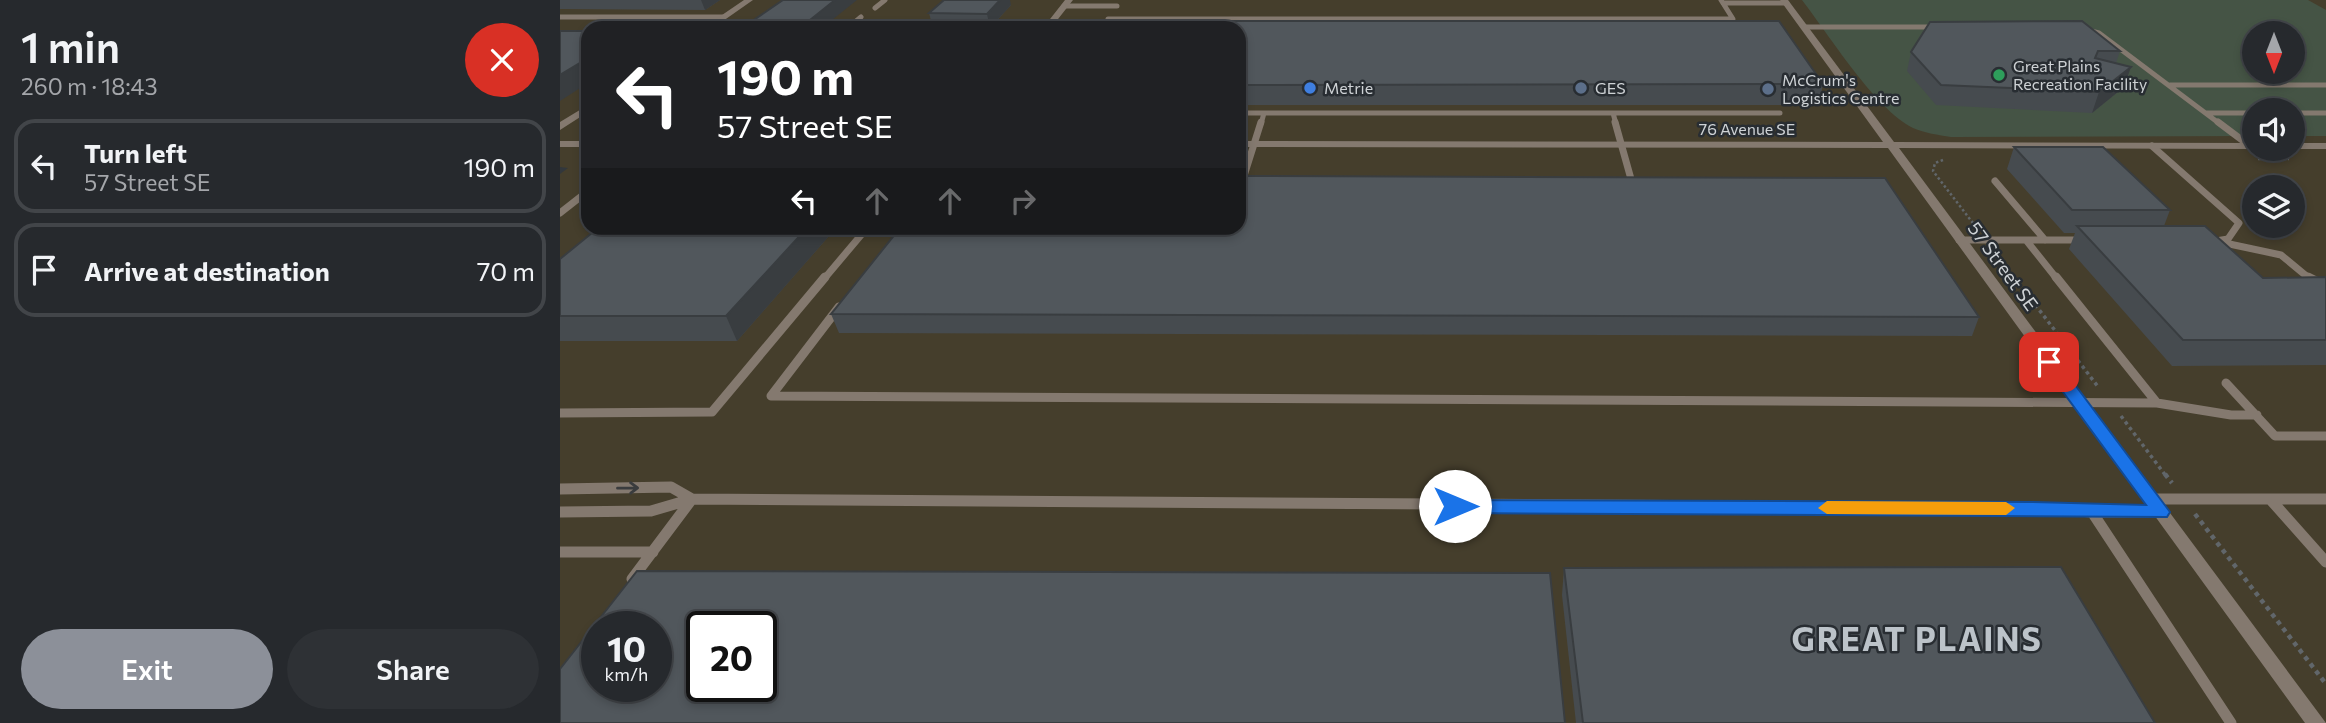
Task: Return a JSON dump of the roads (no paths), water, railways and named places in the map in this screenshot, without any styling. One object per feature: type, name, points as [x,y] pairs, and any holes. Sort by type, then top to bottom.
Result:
[{"type":"street","points":[[717,21],[748,0]]},
{"type":"street","name":"57 Street SE","points":[[1786,2],[2316,723]]},
{"type":"street","points":[[1052,21],[1066,3]]},
{"type":"street","points":[[560,127],[581,113]]},
{"type":"street","points":[[560,144],[581,144]]},
{"type":"street","name":"76 Avenue SE","points":[[1246,144],[2242,146]]},
{"type":"street","points":[[2305,146],[2326,146]]},
{"type":"lane","points":[[875,8],[885,0]]},
{"type":"lane","points":[[1108,19],[1121,0]]},
{"type":"lane","points":[[1722,2],[1786,2]]},
{"type":"lane","points":[[1722,2],[1733,19]]},
{"type":"lane","points":[[1066,3],[1117,6]]},
{"type":"lane","points":[[560,17],[723,17]]},
{"type":"lane","points":[[856,21],[861,17]]},
{"type":"lane","points":[[1108,19],[1743,21]]},
{"type":"lane","points":[[1804,27],[1941,27]]},
{"type":"lane","points":[[2078,27],[2099,33],[2242,139]]},
{"type":"lane","points":[[2169,85],[2326,85]]},
{"type":"lane","points":[[1246,113],[1780,113]]},
{"type":"lane","points":[[1246,166],[1264,113]]},
{"type":"lane","points":[[1612,113],[1631,179]]},
{"type":"lane","points":[[2206,113],[2242,113]]},
{"type":"lane","points":[[2305,113],[2326,113]]},
{"type":"lane","points":[[2152,146],[2239,223],[2228,239],[2218,242]]},
{"type":"lane","points":[[1246,179],[1257,179]]},
{"type":"lane","points":[[1617,179],[1645,179]]},
{"type":"lane","points":[[1995,181],[2045,240]]},
{"type":"lane","points":[[560,213],[581,196]]},
{"type":"lane","points":[[560,414],[712,412],[861,235]]},
{"type":"lane","points":[[1959,240],[2085,240]]},
{"type":"lane","points":[[2026,240],[2157,403]]},
{"type":"lane","points":[[2205,242],[2218,242],[2281,255],[2312,281],[2326,286]]},
{"type":"lane","points":[[844,301],[771,396],[2080,402],[2157,403],[2231,415],[2257,415]]},
{"type":"lane","points":[[2226,383],[2275,436],[2326,436]]},
{"type":"lane","points":[[560,489],[671,487],[692,499]]},
{"type":"lane","points":[[622,593],[692,499]]},
{"type":"lane","points":[[560,512],[651,511],[692,499],[2033,508],[2092,512],[2156,506],[2185,499],[2326,499]]},
{"type":"lane","points":[[2270,499],[2326,562]]},
{"type":"lane","points":[[2092,512],[2231,723]]},
{"type":"lane","points":[[560,552],[653,552]]},
{"type":"place","name":"Great Plains Recreation Facility","points":[[1999,75]]},
{"type":"place","name":"Metrie","points":[[1310,88]]},
{"type":"place","name":"GES","points":[[1581,88]]},
{"type":"place","name":"McCrum's Logistics Centre","points":[[1768,89]]},
{"type":"district","name":"GREAT PLAINS","points":[[1917,640]]}]
